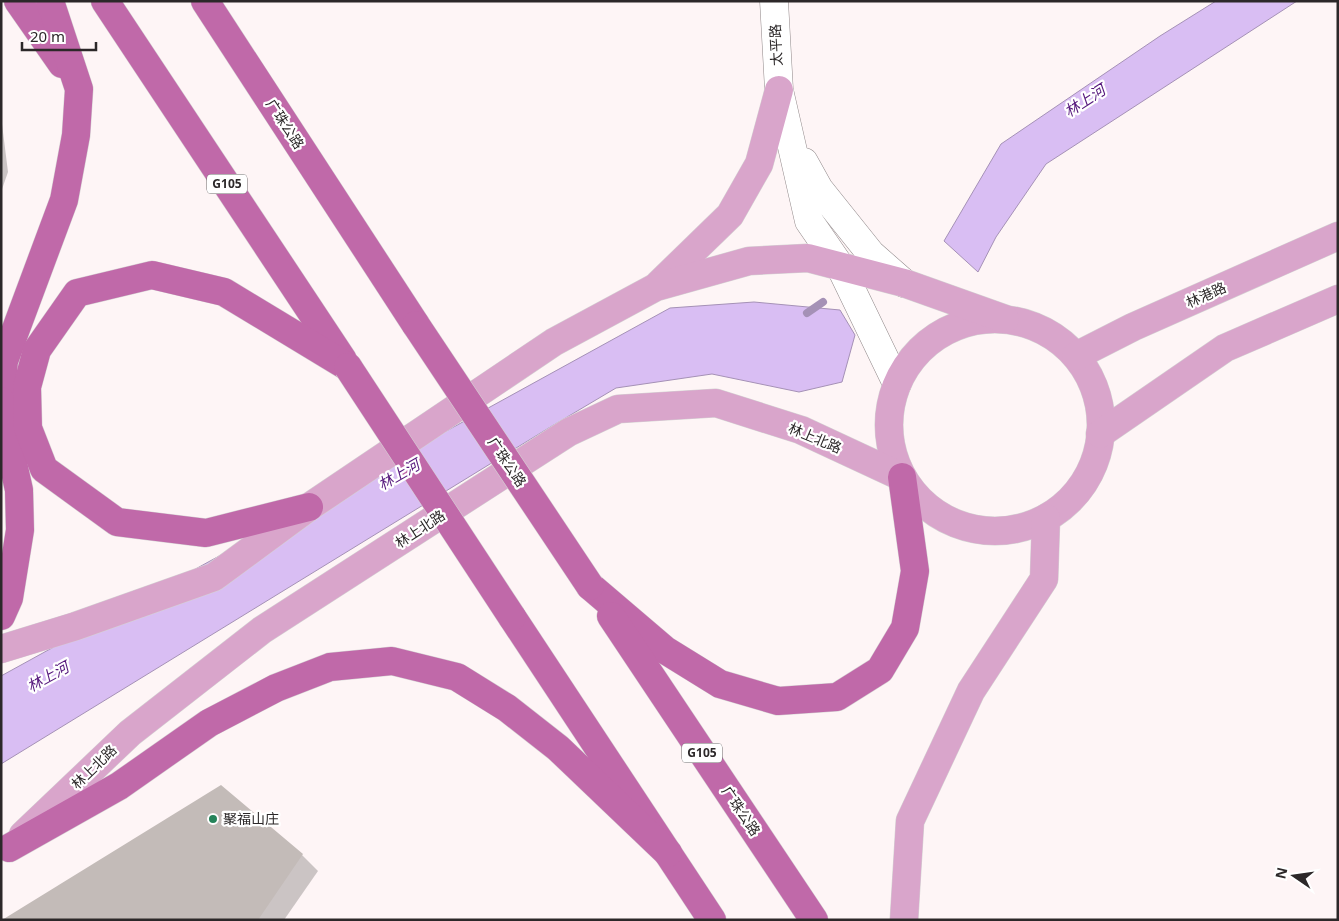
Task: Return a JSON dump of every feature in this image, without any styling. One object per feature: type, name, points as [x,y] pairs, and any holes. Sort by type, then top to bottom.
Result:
[{"type":"highway","points":[[18,1],[79,89]]},
{"type":"highway","points":[[1,394],[4,361],[64,200],[76,135],[79,89],[50,1]]},
{"type":"highway","name":"G105","points":[[105,1],[712,920]]},
{"type":"highway","name":"广珠公路","points":[[206,1],[416,325],[814,920]]},
{"type":"highway","points":[[309,507],[206,532],[117,522],[44,469],[28,428],[27,387],[37,350],[77,294],[152,274],[224,292],[348,367]]},
{"type":"highway","points":[[1,401],[4,427],[20,490],[20,530],[9,598],[1,616]]},
{"type":"highway","points":[[590,586],[665,650],[720,684],[778,701],[837,697],[880,670],[905,628],[915,571],[902,478]]},
{"type":"highway","points":[[5,850],[119,786],[209,723],[276,688],[330,667],[392,662],[457,677],[506,708],[558,748],[668,854]]},
{"type":"main road","points":[[656,287],[730,215],[759,164],[779,90]]},
{"type":"main road","name":"林港路","points":[[1076,356],[1133,327],[1338,236]]},
{"type":"main road","points":[[1,649],[76,626],[214,577],[309,507],[554,342],[656,287],[749,261],[808,258],[904,283],[1005,319],[1031,325],[1056,338],[1076,356],[1091,380],[1099,406],[1100,434],[1092,468],[1073,497],[1046,518],[1015,530],[982,531],[950,522],[923,504],[902,478],[891,448],[890,415],[897,384],[910,361],[930,342],[952,328],[978,320],[1005,319]]},
{"type":"main road","points":[[1100,434],[1225,348],[1338,299]]},
{"type":"main road","name":"林上北路","points":[[5,850],[130,734],[262,630],[569,432],[618,409],[716,403],[801,430],[902,478]]},
{"type":"main road","points":[[904,920],[910,822],[971,691],[1044,579],[1046,518]]},
{"type":"street","name":"太平路","points":[[774,1],[779,90]]},
{"type":"street","points":[[779,90],[809,221],[840,266],[897,384]]},
{"type":"street","points":[[779,90],[797,149],[819,189],[871,254],[904,283]]},
{"type":"water","points":[[1216,1],[1297,1],[1046,164],[996,237],[978,272],[944,241],[1001,144],[1160,36]]},
{"type":"water","points":[[754,302],[840,310],[855,335],[842,382],[799,392],[712,374],[616,388],[1,764],[1,676],[670,308]]},
{"type":"building","name":"聚福山庄","points":[[221,785],[303,854],[258,920],[2,920]]},
{"type":"waterway","name":"林上河","points":[[807,313],[823,302]]},
{"type":"place","name":"聚福山庄","points":[[213,819]]}]
